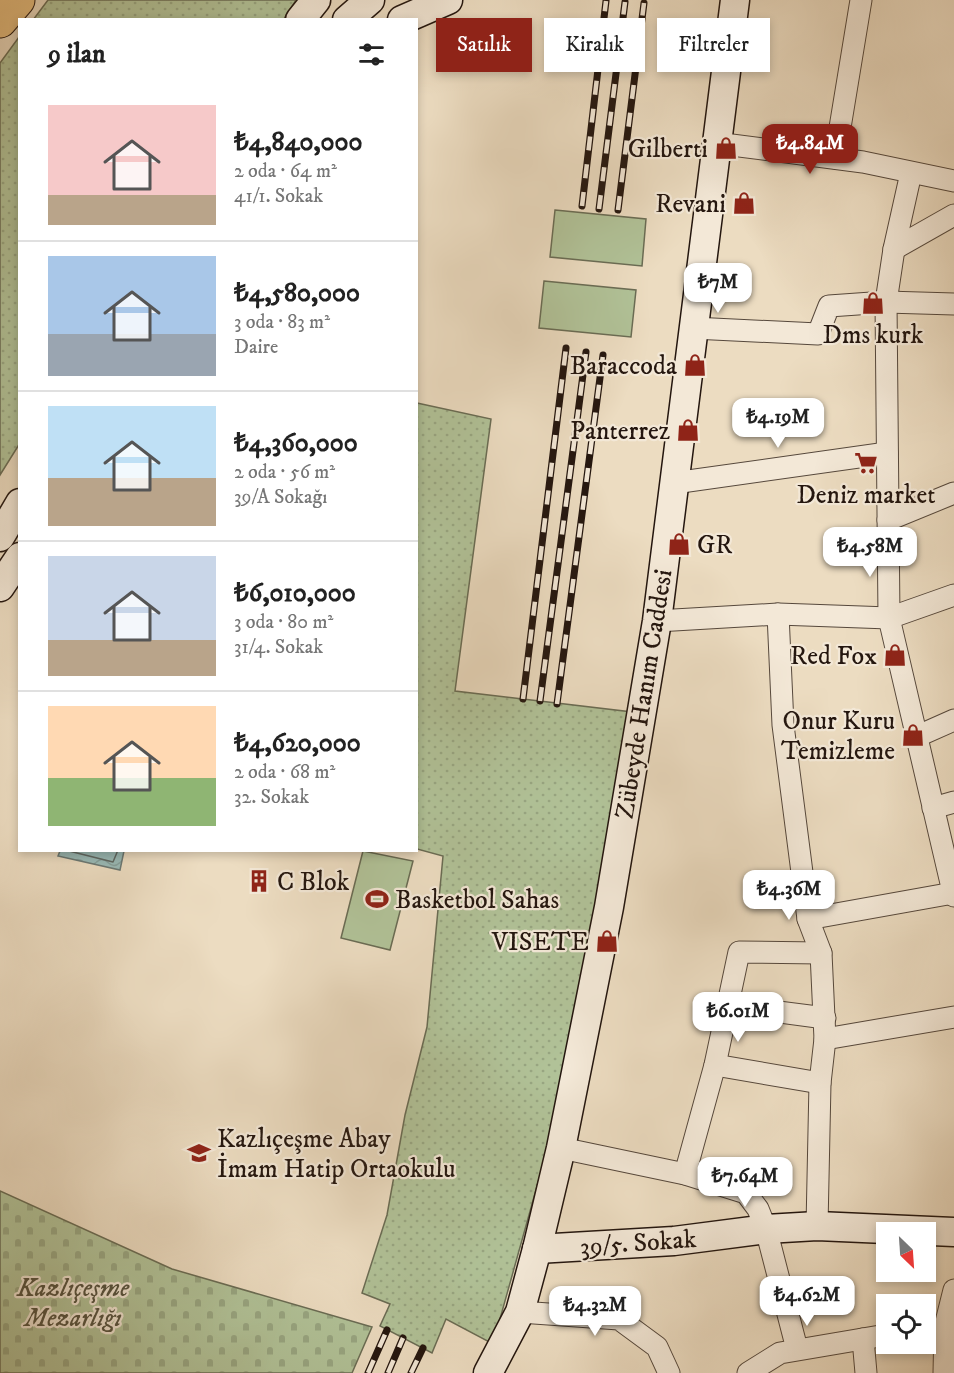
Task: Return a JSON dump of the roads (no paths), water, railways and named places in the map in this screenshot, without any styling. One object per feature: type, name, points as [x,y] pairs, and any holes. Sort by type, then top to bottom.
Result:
[{"type":"highway","points":[[0,21],[18,0]]},
{"type":"street","points":[[302,18],[316,0]]},
{"type":"street","points":[[349,18],[369,0]]},
{"type":"street","points":[[407,18],[448,0]]},
{"type":"street","name":"Zübeyde Hanım Caddesi","points":[[488,1373],[520,1312],[537,1249],[561,1148],[609,907],[657,621],[735,0]]},
{"type":"street","points":[[835,158],[861,0]]},
{"type":"street","points":[[716,143],[835,158],[954,181]]},
{"type":"street","points":[[808,919],[953,895],[889,618],[886,302],[894,249],[911,173]]},
{"type":"street","points":[[894,249],[954,215]]},
{"type":"street","points":[[693,328],[818,334],[829,306],[886,302],[954,304]]},
{"type":"street","points":[[674,483],[887,453]]},
{"type":"street","points":[[888,520],[954,493]]},
{"type":"street","points":[[0,537],[18,506]]},
{"type":"street","points":[[0,587],[18,560]]},
{"type":"street","points":[[657,621],[778,614],[889,618],[954,595]]},
{"type":"street","points":[[778,614],[783,725],[808,919],[821,953],[825,1029],[820,1083],[817,1227]]},
{"type":"street","points":[[918,736],[954,720]]},
{"type":"street","points":[[933,808],[954,802]]},
{"type":"street","points":[[685,1174],[715,1065],[739,952],[821,953]]},
{"type":"street","points":[[726,1005],[825,1029],[954,1017]]},
{"type":"street","points":[[715,1065],[820,1083]]},
{"type":"street","points":[[561,1148],[685,1174],[746,1193],[758,1209],[766,1229],[797,1349]]},
{"type":"street","name":"39/5. Sokak","points":[[537,1249],[674,1241],[766,1229],[817,1227],[954,1232]]},
{"type":"street","points":[[944,1373],[942,1328],[954,1290]]},
{"type":"street","points":[[520,1312],[619,1319],[657,1347],[669,1373]]},
{"type":"street","points":[[748,1373],[780,1353],[876,1336]]},
{"type":"street","points":[[863,1338],[866,1373]]},
{"type":"water","points":[[59,852],[124,852],[120,870],[58,856]]},
{"type":"railway","points":[[582,206],[606,1]]},
{"type":"railway","points":[[599,209],[625,2]]},
{"type":"railway","points":[[618,210],[644,3]]},
{"type":"railway","points":[[523,699],[566,348]]},
{"type":"railway","points":[[540,701],[586,352]]},
{"type":"railway","points":[[557,704],[603,355]]},
{"type":"railway","points":[[368,1373],[387,1330]]},
{"type":"railway","points":[[388,1373],[403,1338]]},
{"type":"railway","points":[[411,1373],[423,1348]]},
{"type":"place","name":"Gilberti","points":[[726,148]]},
{"type":"place","name":"Revani","points":[[744,203]]},
{"type":"place","name":"Dms kurk","points":[[873,303]]},
{"type":"place","name":"Baraccoda","points":[[695,365]]},
{"type":"place","name":"Panterrez","points":[[688,430]]},
{"type":"place","name":"Deniz market","points":[[866,463]]},
{"type":"place","name":"GR","points":[[679,544]]},
{"type":"place","name":"Red Fox","points":[[895,655]]},
{"type":"place","name":"Onur Kuru Temizleme","points":[[913,735]]},
{"type":"place","name":"C Blok","points":[[259,881]]},
{"type":"place","name":"Basketbol Sahas","points":[[377,899]]},
{"type":"place","name":"VISETE","points":[[607,941]]},
{"type":"place","name":"Kazlıçeşme Abay İmam Hatip Ortaokulu","points":[[199,1153]]},
{"type":"park label","name":"Kazlıçeşme Mezarlığı","points":[[73,1302]]}]
